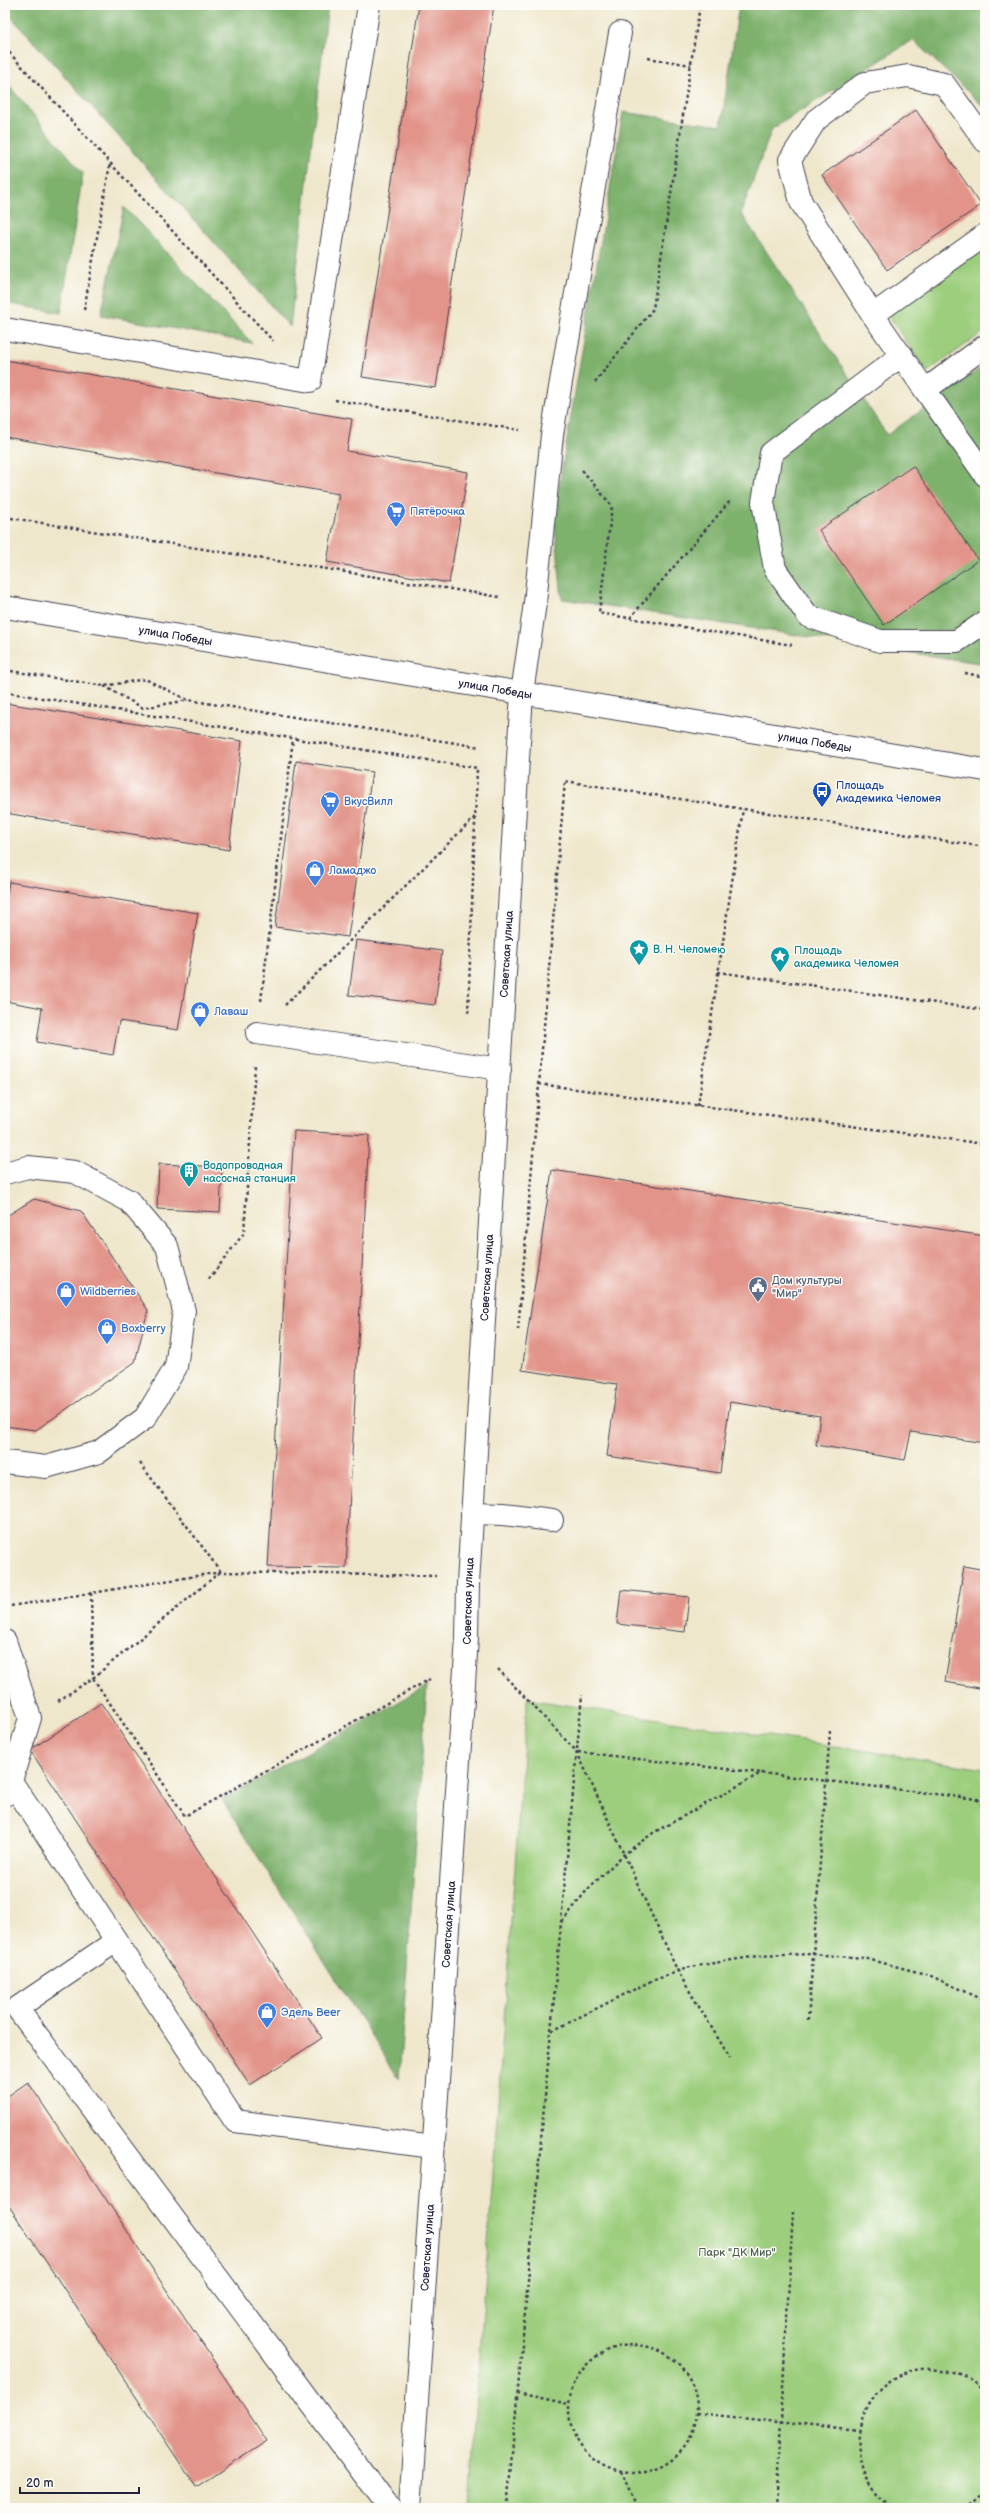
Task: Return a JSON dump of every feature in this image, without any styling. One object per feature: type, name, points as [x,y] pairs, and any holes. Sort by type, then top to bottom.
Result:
[{"type":"street","points":[[5,329],[310,381],[369,5]]},
{"type":"street","name":"Советская улица","points":[[410,2508],[467,1638],[472,1513],[522,693],[535,603],[552,435],[618,43]]},
{"type":"street","points":[[985,141],[944,84],[908,76],[865,83],[816,120],[790,160],[801,202],[873,315],[985,474]]},
{"type":"street","points":[[873,315],[985,235]]},
{"type":"street","points":[[925,390],[985,346]]},
{"type":"street","points":[[902,355],[771,453],[763,502],[775,569],[808,616],[880,641],[958,641],[985,622]]},
{"type":"street","name":"улица Победы","points":[[5,607],[985,770]]},
{"type":"street","points":[[257,1033],[500,1069]]},
{"type":"street","points":[[5,1173],[28,1167],[75,1172],[130,1201],[167,1246],[184,1311],[176,1367],[145,1418],[99,1452],[46,1467],[5,1462]]},
{"type":"street","points":[[472,1513],[502,1514],[552,1520]]},
{"type":"street","points":[[5,1641],[30,1718],[8,1790],[116,1941],[235,2121],[433,2147]]},
{"type":"street","points":[[116,1941],[17,2008],[389,2508]]},
{"type":"path","points":[[590,387],[653,309],[700,5]]},
{"type":"path","points":[[618,43],[690,65]]},
{"type":"path","points":[[5,48],[310,381]]},
{"type":"path","points":[[78,341],[110,163]]},
{"type":"path","points":[[552,435],[612,506],[598,613]]},
{"type":"path","points":[[630,618],[735,494]]},
{"type":"path","points":[[5,517],[500,597]]},
{"type":"path","points":[[5,670],[104,686],[145,679],[188,700],[480,747]]},
{"type":"path","points":[[104,686],[143,708],[188,700]]},
{"type":"path","points":[[5,692],[477,768],[476,817]]},
{"type":"path","points":[[257,1033],[293,739]]},
{"type":"path","points":[[565,781],[985,847]]},
{"type":"path","points":[[698,1106],[743,809]]},
{"type":"path","points":[[718,972],[985,1010]]},
{"type":"path","points":[[539,1084],[985,1144]]},
{"type":"path","points":[[120,1436],[220,1572]]},
{"type":"path","points":[[30,1718],[93,1678],[220,1572]]},
{"type":"path","points":[[5,1607],[220,1572],[438,1576],[438,1584]]},
{"type":"path","points":[[92,1593],[93,1678],[185,1816],[430,1679],[430,1672]]},
{"type":"path","points":[[494,1665],[577,1752],[678,1972],[730,2058]]},
{"type":"path","points":[[507,2508],[582,1695]]},
{"type":"path","points":[[808,2022],[825,1780],[830,1731]]},
{"type":"path","points":[[577,1752],[985,1800]]},
{"type":"path","points":[[561,1923],[587,1890],[623,1855],[653,1833],[761,1774]]},
{"type":"path","points":[[976,1799],[985,1808]]},
{"type":"path","points":[[552,2031],[649,1982],[690,1967],[757,1956],[812,1954],[864,1958],[929,1975],[985,2001]]},
{"type":"path","points":[[776,2508],[793,2212]]},
{"type":"path","points":[[638,2344],[662,2351],[686,2372],[697,2396],[697,2422],[689,2443],[670,2462],[643,2473],[622,2472],[598,2463],[581,2447],[572,2427],[569,2404],[576,2379],[591,2360],[609,2349],[638,2344]]},
{"type":"path","points":[[897,2508],[875,2491],[863,2471],[857,2443],[858,2431],[870,2400],[892,2379],[922,2369],[953,2371],[978,2384],[985,2392]]},
{"type":"path","points":[[517,2393],[569,2404]]},
{"type":"path","points":[[697,2413],[858,2431]]},
{"type":"path","points":[[622,2472],[637,2508]]},
{"type":"path","points":[[964,2508],[974,2503],[985,2493]]},
{"type":"green space","points":[[5,5],[328,5],[290,327],[5,10]]},
{"type":"green space","points":[[739,5],[985,5],[985,108],[913,40],[772,129],[741,213],[887,435],[985,365],[985,664],[562,599],[554,515],[623,112],[721,126]]},
{"type":"green space","points":[[5,81],[83,173],[61,313],[5,303]]},
{"type":"green space","points":[[124,207],[252,343],[101,315]]},
{"type":"green space","points":[[985,247],[985,331],[927,372],[888,315]]},
{"type":"green space","points":[[427,1686],[399,2079],[222,1800]]},
{"type":"green space","name":"Парк \"ДК Мир\"","points":[[527,1699],[985,1769],[985,2508],[469,2508]]},
{"type":"building","points":[[419,5],[494,5],[436,388],[362,377]]},
{"type":"building","points":[[916,110],[981,205],[887,270],[822,175]]},
{"type":"building","points":[[5,360],[352,419],[347,451],[468,472],[449,583],[327,562],[339,494],[5,437]]},
{"type":"building","points":[[913,466],[978,560],[884,625],[819,530]]},
{"type":"building","points":[[5,703],[242,741],[229,850],[5,813]]},
{"type":"building","points":[[296,761],[372,772],[348,937],[275,927]]},
{"type":"building","points":[[9,882],[198,913],[178,1030],[119,1021],[113,1055],[37,1042],[42,1008],[5,1001],[5,905]]},
{"type":"building","points":[[356,940],[442,951],[435,1005],[349,995]]},
{"type":"building","points":[[294,1131],[369,1135],[346,1568],[268,1567]]},
{"type":"building","name":"Водопроводная насосная станция","points":[[159,1164],[222,1167],[220,1212],[157,1209]]},
{"type":"building","name":"Дом культуры \"Мир\"","points":[[552,1170],[985,1236],[985,1443],[911,1432],[905,1460],[816,1445],[820,1416],[730,1402],[720,1473],[607,1456],[617,1384],[522,1370]]},
{"type":"building","points":[[34,1199],[81,1211],[148,1310],[135,1362],[36,1430],[5,1426],[5,1217]]},
{"type":"building","points":[[964,1566],[985,1570],[985,1689],[945,1682]]},
{"type":"building","points":[[621,1590],[689,1597],[685,1632],[617,1624]]},
{"type":"building","points":[[101,1703],[322,2038],[250,2085],[30,1750]]},
{"type":"building","points":[[28,2082],[267,2441],[196,2487],[5,2200],[5,2098]]},
{"type":"place","name":"Пятёрочка","points":[[396,528]]},
{"type":"place","name":"Площадь Академика Челомея","points":[[822,808]]},
{"type":"place","name":"ВкусВилл","points":[[330,818]]},
{"type":"place","name":"Ламаджо","points":[[315,887]]},
{"type":"place","name":"В. Н. Челомею","points":[[639,966]]},
{"type":"place","name":"Площадь академика Челомея","points":[[780,973]]},
{"type":"place","name":"Лаваш","points":[[200,1028]]},
{"type":"place","name":"Водопроводная насосная станция","points":[[189,1188]]},
{"type":"place","name":"Дом культуры \"Мир\"","points":[[758,1303]]},
{"type":"place","name":"Wildberries","points":[[66,1308]]},
{"type":"place","name":"Boxberry","points":[[107,1345]]},
{"type":"place","name":"Эдель Beer","points":[[267,2029]]}]
